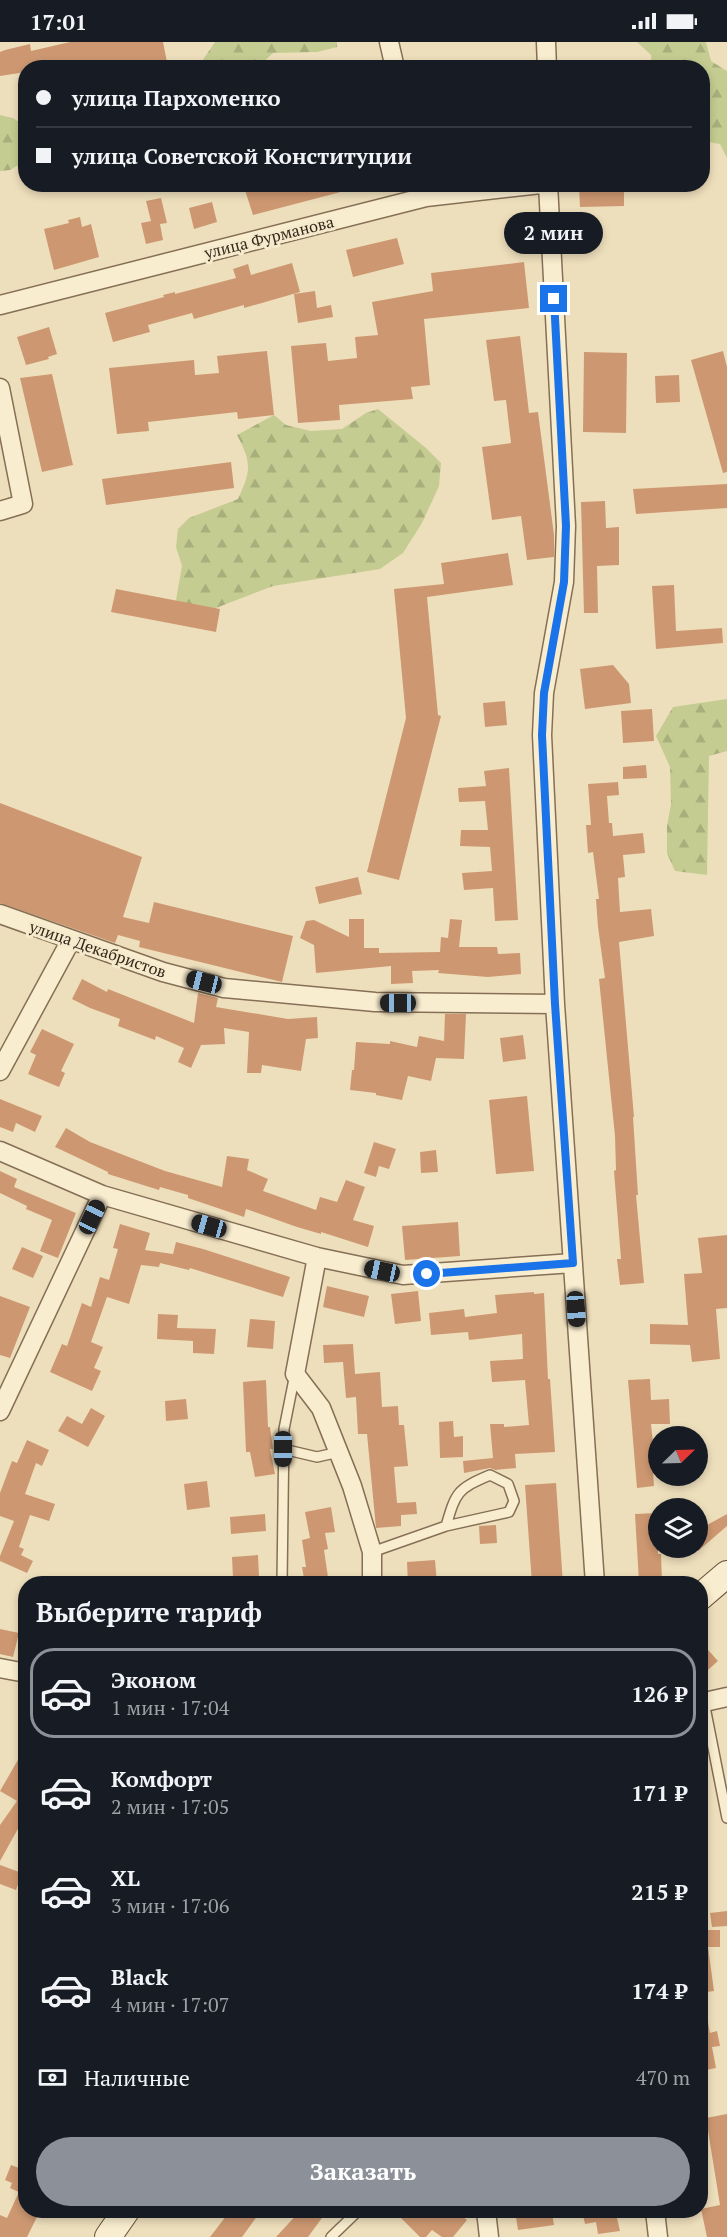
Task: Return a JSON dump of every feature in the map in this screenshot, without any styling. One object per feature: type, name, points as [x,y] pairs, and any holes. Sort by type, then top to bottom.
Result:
[{"type":"street","points":[[389,42],[393,60]]},
{"type":"street","points":[[546,42],[547,60]]},
{"type":"street","name":"улица Фурманова","points":[[0,305],[420,192]]},
{"type":"street","points":[[549,192],[566,526],[564,582],[544,693],[542,735],[555,1004],[594,1576]]},
{"type":"street","points":[[0,388],[23,504],[0,511]]},
{"type":"street","name":"улица Декабристов","points":[[0,914],[163,972],[224,988],[375,1002],[555,1004]]},
{"type":"street","points":[[0,1071],[71,940]]},
{"type":"street","points":[[0,1151],[102,1195],[316,1257],[403,1275],[573,1263]]},
{"type":"street","points":[[0,1411],[102,1195]]},
{"type":"street","points":[[316,1257],[295,1374],[321,1408],[352,1486],[372,1552],[372,1576]]},
{"type":"street","points":[[708,1590],[727,1574]]},
{"type":"street","points":[[0,1668],[18,1671]]},
{"type":"street","points":[[708,1701],[727,1697]]},
{"type":"street","points":[[108,2237],[121,2218]]},
{"type":"street","points":[[487,2218],[489,2237]]},
{"type":"street","points":[[656,2218],[658,2237]]},
{"type":"lane","points":[[282,1576],[284,1429],[295,1374]]},
{"type":"lane","points":[[283,1449],[317,1457],[339,1452]]},
{"type":"lane","points":[[372,1552],[446,1526],[509,1512],[514,1501],[508,1485],[490,1475],[465,1486],[453,1503],[446,1526]]},
{"type":"lane","points":[[708,1730],[727,1818]]},
{"type":"lane","points":[[332,2237],[351,2218]]},
{"type":"green space","points":[[215,42],[337,42],[337,47],[317,52],[273,53],[266,60],[203,60]]},
{"type":"green space","points":[[637,42],[706,42],[711,61],[727,71],[727,158],[720,144],[710,142],[710,60],[651,60],[651,55]]},
{"type":"green space","points":[[0,115],[18,121],[18,165],[10,170],[0,171]]},
{"type":"green space","points":[[378,409],[441,463],[439,486],[422,523],[403,553],[380,569],[273,586],[216,608],[202,620],[190,620],[176,600],[182,566],[176,547],[178,529],[189,518],[238,499],[248,467],[237,435],[274,415],[286,425],[311,431],[342,429],[366,413]]},
{"type":"green space","points":[[727,699],[727,751],[709,756],[707,875],[675,871],[667,853],[667,826],[671,804],[670,767],[656,736],[673,707]]},
{"type":"building","points":[[70,42],[163,42],[167,60],[18,60],[18,73],[0,76],[0,52],[30,44],[31,51]]},
{"type":"building","points":[[246,192],[341,192],[253,215]]},
{"type":"building","points":[[579,192],[624,192],[624,206],[580,207]]},
{"type":"building","points":[[161,198],[167,223],[160,224],[163,240],[146,244],[141,223],[151,221],[146,201]]},
{"type":"building","points":[[212,202],[217,222],[194,229],[189,208]]},
{"type":"building","points":[[80,217],[82,227],[91,224],[99,257],[54,270],[44,229],[69,223],[68,220]]},
{"type":"building","points":[[397,238],[404,264],[353,277],[346,250]]},
{"type":"building","points":[[524,262],[529,308],[424,319],[430,385],[411,387],[413,399],[339,405],[340,420],[298,423],[291,346],[326,343],[328,361],[357,358],[355,337],[378,335],[372,302],[433,291],[431,273]]},
{"type":"building","points":[[292,263],[300,292],[194,319],[192,313],[148,325],[150,332],[113,342],[105,313],[164,297],[163,295],[236,278],[233,269],[248,264],[251,275]]},
{"type":"building","points":[[315,291],[317,308],[331,305],[333,317],[298,323],[294,294]]},
{"type":"building","points":[[49,327],[57,354],[48,357],[49,359],[26,365],[17,337]]},
{"type":"building","points":[[520,336],[529,413],[538,412],[554,535],[554,557],[527,560],[521,516],[492,520],[482,447],[511,443],[506,400],[494,401],[486,340]]},
{"type":"building","points":[[267,351],[274,415],[238,419],[237,412],[148,422],[149,431],[117,434],[109,368],[194,360],[195,375],[219,373],[217,356]]},
{"type":"building","points":[[723,351],[727,367],[727,472],[723,473],[691,360]]},
{"type":"building","points":[[584,352],[627,353],[626,433],[583,432]]},
{"type":"building","points":[[52,374],[73,465],[42,472],[20,378]]},
{"type":"building","points":[[679,375],[680,402],[656,403],[655,376]]},
{"type":"building","points":[[231,462],[234,488],[106,505],[102,479]]},
{"type":"building","points":[[727,484],[727,508],[636,514],[633,489]]},
{"type":"building","points":[[605,501],[606,528],[619,527],[619,565],[597,566],[598,613],[584,613],[581,502]]},
{"type":"building","points":[[508,553],[513,585],[427,597],[438,715],[441,716],[399,880],[367,872],[406,718],[394,589],[444,584],[441,563]]},
{"type":"building","points":[[674,585],[676,631],[722,628],[723,643],[656,649],[652,586]]},
{"type":"building","points":[[116,589],[220,609],[216,632],[111,612]]},
{"type":"building","points":[[613,665],[629,684],[631,703],[585,709],[580,669]]},
{"type":"building","points":[[505,701],[507,725],[485,727],[483,703]]},
{"type":"building","points":[[652,709],[654,741],[623,743],[621,711]]},
{"type":"building","points":[[646,765],[647,778],[623,779],[623,767]]},
{"type":"building","points":[[509,768],[518,920],[495,921],[493,888],[464,890],[462,873],[492,871],[490,847],[460,846],[461,830],[488,830],[485,801],[459,802],[458,788],[486,786],[484,771]]},
{"type":"building","points":[[618,782],[619,795],[607,796],[609,823],[612,823],[613,836],[643,833],[645,853],[623,855],[625,877],[618,878],[620,912],[651,909],[654,936],[619,942],[634,1117],[638,1195],[636,1195],[644,1283],[620,1285],[617,1259],[621,1259],[614,1171],[616,1170],[615,1136],[599,979],[605,978],[598,927],[596,899],[599,899],[593,852],[588,853],[586,825],[591,825],[588,784]]},
{"type":"building","points":[[0,803],[142,857],[123,917],[149,923],[154,902],[293,936],[282,982],[139,947],[140,941],[118,935],[115,943],[0,903]]},
{"type":"building","points":[[358,877],[362,894],[319,904],[315,887]]},
{"type":"building","points":[[349,919],[364,919],[364,948],[379,948],[379,953],[440,952],[441,937],[448,938],[450,919],[462,920],[459,947],[497,947],[498,954],[520,953],[521,974],[488,977],[438,973],[439,970],[412,971],[413,983],[391,984],[391,966],[316,973],[314,945],[300,938],[306,921],[314,920],[349,937]]},
{"type":"building","points":[[82,979],[107,992],[108,989],[194,1023],[198,993],[218,998],[216,1007],[288,1019],[317,1017],[318,1038],[306,1039],[301,1071],[262,1065],[261,1073],[247,1073],[249,1032],[224,1028],[225,1044],[201,1045],[191,1068],[178,1062],[184,1048],[156,1036],[155,1040],[118,1026],[120,1019],[72,999]]},
{"type":"building","points":[[445,1014],[466,1014],[464,1059],[436,1058],[431,1081],[408,1076],[402,1100],[376,1095],[376,1093],[350,1090],[356,1042],[390,1044],[390,1041],[417,1047],[419,1036],[444,1041]]},
{"type":"building","points":[[42,1029],[74,1044],[61,1071],[65,1073],[59,1087],[28,1074],[36,1055],[30,1052]]},
{"type":"building","points":[[523,1035],[526,1059],[503,1062],[500,1038]]},
{"type":"building","points":[[527,1096],[534,1171],[496,1174],[489,1100]]},
{"type":"building","points":[[0,1099],[42,1116],[35,1132],[16,1123],[13,1132],[0,1127]]},
{"type":"building","points":[[66,1128],[90,1142],[165,1171],[222,1187],[227,1156],[249,1159],[247,1170],[268,1179],[263,1191],[316,1210],[320,1197],[337,1202],[346,1180],[365,1187],[353,1220],[374,1226],[368,1247],[297,1227],[246,1209],[244,1217],[188,1198],[188,1195],[160,1187],[159,1190],[108,1174],[55,1147]]},
{"type":"building","points":[[374,1142],[396,1149],[389,1169],[379,1166],[376,1177],[364,1173]]},
{"type":"building","points":[[436,1150],[438,1172],[421,1173],[420,1152]]},
{"type":"building","points":[[0,1171],[17,1179],[14,1187],[76,1213],[58,1258],[40,1251],[52,1220],[26,1209],[27,1206],[0,1193]]},
{"type":"building","points":[[458,1222],[460,1256],[405,1260],[402,1226]]},
{"type":"building","points":[[120,1224],[150,1233],[145,1250],[173,1254],[176,1242],[290,1277],[283,1297],[190,1268],[189,1270],[160,1263],[159,1267],[141,1265],[129,1304],[107,1297],[91,1342],[103,1347],[94,1368],[101,1371],[92,1391],[50,1372],[62,1344],[67,1346],[82,1303],[91,1307],[100,1277],[109,1280],[118,1249],[113,1248]]},
{"type":"building","points":[[727,1235],[727,1308],[716,1309],[720,1359],[692,1362],[690,1345],[650,1344],[650,1324],[688,1325],[684,1274],[702,1273],[698,1238]]},
{"type":"building","points":[[22,1247],[43,1256],[33,1278],[12,1269]]},
{"type":"building","points":[[327,1286],[369,1296],[364,1317],[323,1307]]},
{"type":"building","points":[[418,1291],[421,1321],[395,1324],[391,1294]]},
{"type":"building","points":[[534,1292],[534,1294],[544,1293],[548,1379],[550,1379],[555,1452],[515,1454],[516,1468],[495,1470],[490,1468],[464,1473],[463,1461],[493,1458],[490,1424],[504,1424],[504,1427],[529,1425],[525,1380],[492,1382],[490,1361],[523,1359],[522,1334],[469,1340],[468,1332],[431,1335],[429,1313],[464,1309],[465,1317],[497,1313],[495,1295]]},
{"type":"building","points":[[0,1296],[30,1307],[10,1358],[0,1355]]},
{"type":"building","points":[[158,1314],[178,1315],[177,1328],[216,1329],[214,1354],[193,1353],[193,1341],[157,1339]]},
{"type":"building","points":[[250,1319],[275,1321],[273,1349],[247,1347]]},
{"type":"building","points":[[353,1344],[355,1374],[380,1372],[382,1407],[398,1406],[399,1425],[404,1425],[408,1466],[394,1467],[397,1503],[416,1502],[417,1514],[401,1515],[401,1526],[376,1528],[367,1434],[358,1434],[356,1397],[346,1398],[343,1362],[324,1363],[323,1345]]},
{"type":"building","points":[[650,1379],[651,1400],[669,1399],[670,1424],[648,1426],[648,1486],[654,1486],[637,1488],[628,1380]]},
{"type":"building","points":[[266,1380],[268,1427],[270,1427],[273,1449],[270,1449],[275,1474],[255,1477],[250,1452],[246,1452],[243,1382]]},
{"type":"building","points":[[186,1399],[188,1419],[166,1421],[165,1401]]},
{"type":"building","points":[[91,1408],[105,1416],[88,1447],[58,1431],[67,1416],[82,1424]]},
{"type":"building","points":[[453,1421],[454,1437],[463,1436],[463,1457],[440,1458],[439,1422]]},
{"type":"building","points":[[27,1440],[49,1450],[42,1466],[36,1463],[25,1494],[55,1504],[49,1521],[30,1515],[19,1547],[24,1549],[21,1555],[33,1561],[27,1573],[0,1561],[14,1521],[0,1516],[0,1493],[12,1461],[17,1463]]},
{"type":"building","points":[[207,1481],[210,1507],[187,1510],[184,1484]]},
{"type":"building","points":[[556,1483],[562,1576],[531,1576],[525,1485]]},
{"type":"building","points":[[331,1507],[335,1532],[325,1533],[328,1549],[324,1550],[328,1576],[304,1576],[302,1567],[306,1567],[302,1540],[310,1538],[305,1512]]},
{"type":"building","points":[[648,1513],[648,1558],[661,1558],[662,1576],[639,1576],[635,1514]]},
{"type":"building","points":[[265,1514],[266,1531],[231,1534],[230,1517]]},
{"type":"building","points":[[727,1514],[727,1526],[708,1542],[708,1524]]},
{"type":"building","points":[[496,1525],[497,1543],[480,1544],[479,1526]]},
{"type":"building","points":[[258,1555],[259,1576],[233,1576],[232,1557]]},
{"type":"building","points":[[435,1560],[436,1576],[408,1576],[407,1562]]},
{"type":"building","points":[[0,1629],[18,1633],[13,1657],[0,1654]]},
{"type":"building","points":[[708,1650],[718,1661],[708,1670]]},
{"type":"building","points":[[18,1760],[18,1829],[0,1861],[0,1825],[17,1801],[0,1791]]},
{"type":"building","points":[[0,1865],[18,1872],[16,1890],[0,1884]]},
{"type":"building","points":[[727,1911],[727,1926],[712,1927],[710,1913]]},
{"type":"building","points":[[708,1930],[720,1930],[720,1947],[708,1947]]},
{"type":"building","points":[[708,1947],[714,1991],[708,1992]]},
{"type":"building","points":[[708,2022],[710,2033],[717,2031],[720,2046],[712,2047],[716,2068],[708,2070]]},
{"type":"building","points":[[727,2114],[727,2237],[707,2237],[703,2218],[708,2218],[708,2208],[720,2205],[708,2118]]},
{"type":"building","points":[[11,2165],[18,2168],[18,2192],[10,2188],[12,2183],[5,2180]]},
{"type":"building","points":[[18,2194],[18,2218],[36,2218],[27,2237],[0,2237],[0,2215],[7,2218]]},
{"type":"building","points":[[225,2218],[256,2218],[242,2237],[210,2237]]},
{"type":"building","points":[[294,2218],[322,2218],[308,2237],[276,2237]]},
{"type":"building","points":[[401,2218],[465,2218],[467,2220],[453,2237],[442,2237],[432,2230],[426,2237],[420,2237]]},
{"type":"building","points":[[516,2218],[553,2218],[554,2225],[518,2230]]},
{"type":"building","points":[[584,2218],[617,2218],[620,2231],[598,2234],[596,2222],[585,2224]]},
{"type":"route","points":[[427,1274],[573,1263],[555,1004],[542,735],[544,693],[564,582],[566,526],[554,299]]}]
